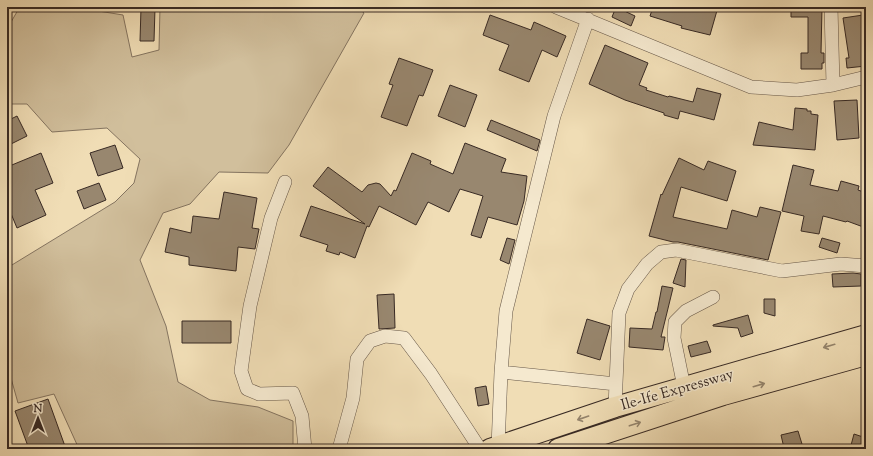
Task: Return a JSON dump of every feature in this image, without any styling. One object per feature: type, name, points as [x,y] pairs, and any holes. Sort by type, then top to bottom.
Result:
[{"type":"main road","name":"Ile-Ife Expressway","points":[[489,448],[615,407],[866,335]]},
{"type":"main road","name":"Ile-Ife Expressway","points":[[558,449],[723,395],[866,354]]},
{"type":"street","points":[[556,7],[751,87],[797,90],[833,85],[866,77]]},
{"type":"street","points":[[831,7],[833,85]]},
{"type":"street","points":[[489,448],[501,372],[506,311],[554,116],[588,19]]},
{"type":"street","points":[[285,182],[271,218],[250,306],[241,371],[247,389],[259,394],[293,393],[302,416],[305,449]]},
{"type":"street","points":[[615,407],[619,313],[628,288],[647,264],[661,252],[676,250],[782,271],[841,264],[866,266]]},
{"type":"street","points":[[684,387],[674,338],[675,322],[686,311],[713,297]]},
{"type":"street","points":[[339,449],[353,398],[357,359],[370,341],[385,336],[404,338],[489,448]]},
{"type":"street","points":[[501,372],[616,384]]},
{"type":"shaded area","points":[[18,7],[74,7],[123,15],[132,57],[159,50],[160,7],[357,7],[364,13],[289,145],[268,173],[219,172],[190,204],[163,213],[140,260],[166,326],[178,382],[210,400],[258,407],[293,421],[293,449],[79,449],[54,394],[18,403],[7,364],[7,268],[115,202],[134,183],[140,159],[107,128],[52,132],[27,104],[7,104],[7,29],[18,10]]},
{"type":"building","points":[[616,7],[635,16],[631,26],[612,17]]},
{"type":"building","points":[[653,7],[718,7],[710,35],[681,28],[682,26],[650,16]]},
{"type":"building","points":[[791,7],[822,7],[821,53],[824,53],[824,63],[822,63],[822,69],[801,69],[801,53],[808,53],[808,17],[791,17]]},
{"type":"building","points":[[141,8],[155,8],[154,41],[140,41]]},
{"type":"building","points":[[490,15],[531,30],[534,22],[566,36],[557,57],[542,50],[529,82],[499,70],[509,45],[483,35]]},
{"type":"building","points":[[863,15],[866,36],[866,66],[847,68],[846,58],[849,58],[843,18]]},
{"type":"building","points":[[605,45],[648,63],[639,85],[647,88],[646,90],[668,97],[693,102],[697,88],[721,94],[714,120],[680,111],[678,119],[664,115],[664,113],[625,100],[589,84]]},
{"type":"building","points":[[399,58],[433,70],[423,96],[419,95],[407,126],[381,117],[393,85],[389,84]]},
{"type":"building","points":[[450,85],[477,95],[465,127],[438,116]]},
{"type":"building","points":[[857,100],[859,138],[837,140],[834,101]]},
{"type":"building","points":[[795,108],[807,109],[807,111],[811,111],[811,114],[818,115],[815,150],[753,145],[759,122],[793,130]]},
{"type":"building","points":[[17,116],[27,136],[7,146],[7,121]]},
{"type":"building","points":[[491,120],[540,140],[537,151],[487,130]]},
{"type":"building","points":[[465,143],[506,159],[501,172],[527,176],[524,201],[517,225],[488,217],[481,238],[471,235],[483,196],[460,189],[449,212],[428,202],[416,225],[379,206],[369,227],[367,226],[355,258],[340,252],[339,255],[326,251],[328,245],[300,236],[311,206],[365,224],[313,186],[328,167],[362,192],[368,185],[376,183],[380,184],[391,196],[394,190],[396,191],[412,153],[431,161],[430,164],[453,174]]},
{"type":"building","points":[[115,145],[123,168],[98,176],[90,153]]},
{"type":"building","points":[[41,153],[53,183],[35,190],[46,215],[17,228],[7,204],[7,167]]},
{"type":"building","points":[[679,158],[704,170],[708,161],[736,171],[727,201],[681,187],[673,217],[727,229],[732,210],[757,217],[760,207],[781,212],[768,260],[649,236],[661,194],[662,195]]},
{"type":"building","points":[[793,165],[814,170],[810,185],[838,191],[841,181],[859,186],[858,190],[866,193],[866,228],[847,221],[823,216],[819,234],[801,231],[804,216],[782,211]]},
{"type":"building","points":[[99,183],[106,200],[84,209],[77,191]]},
{"type":"building","points":[[224,192],[257,198],[252,228],[259,229],[255,249],[238,247],[236,271],[189,265],[189,257],[165,252],[170,228],[191,233],[193,216],[219,219]]},
{"type":"building","points":[[507,238],[515,240],[509,264],[500,260]]},
{"type":"building","points":[[822,238],[840,243],[837,253],[819,247]]},
{"type":"building","points":[[681,259],[686,260],[685,287],[673,283]]},
{"type":"building","points":[[832,274],[861,274],[861,286],[833,287]]},
{"type":"building","points":[[662,286],[673,288],[661,337],[665,337],[663,350],[629,347],[630,328],[652,329]]},
{"type":"building","points":[[394,294],[395,328],[379,329],[377,295]]},
{"type":"building","points":[[764,299],[775,299],[775,316],[764,313]]},
{"type":"building","points":[[748,315],[753,333],[741,337],[738,328],[713,326],[713,325]]},
{"type":"building","points":[[587,319],[610,326],[600,360],[577,353]]},
{"type":"building","points":[[182,321],[231,321],[231,343],[182,343]]},
{"type":"building","points":[[707,341],[711,352],[691,357],[688,346]]},
{"type":"building","points":[[486,386],[489,404],[478,406],[475,388]]},
{"type":"building","points":[[48,399],[66,449],[29,449],[15,411]]},
{"type":"building","points":[[798,431],[802,444],[784,448],[781,435]]},
{"type":"building","points":[[854,434],[866,438],[863,449],[850,449]]}]
